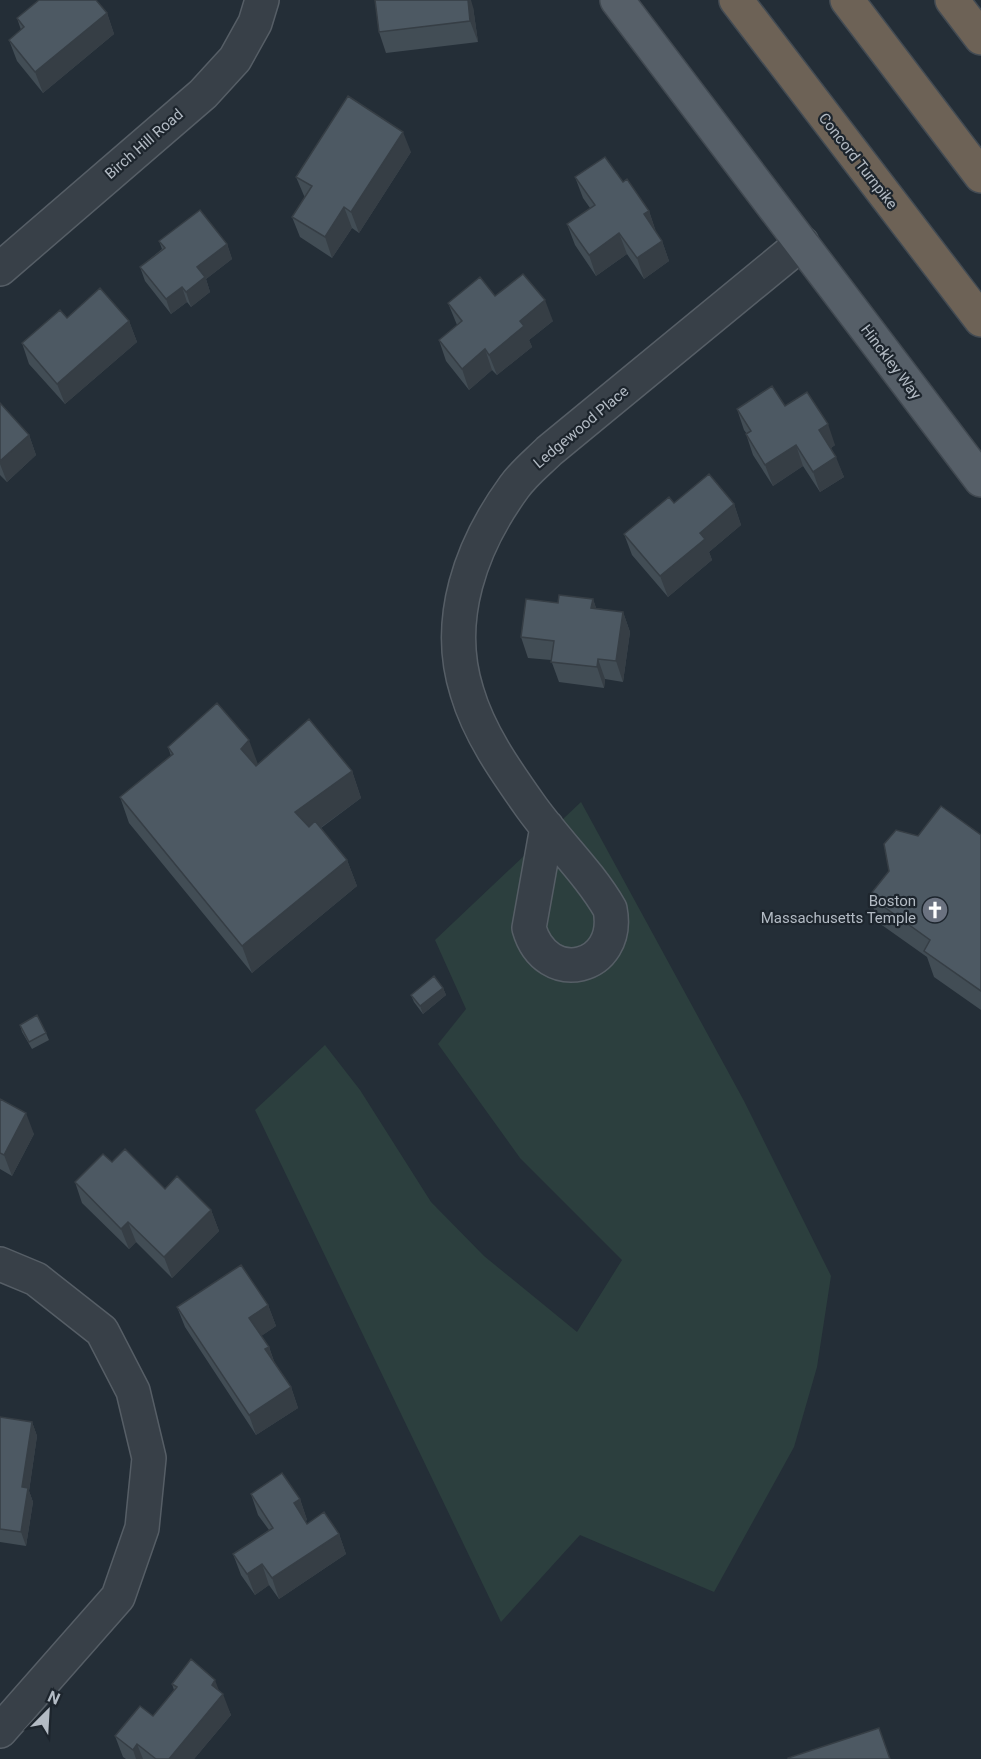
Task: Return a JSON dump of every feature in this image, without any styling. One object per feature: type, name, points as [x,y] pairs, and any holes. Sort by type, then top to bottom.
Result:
[{"type":"highway","name":"Concord Turnpike","points":[[736,0],[981,320]]},
{"type":"highway","points":[[847,0],[981,176]]},
{"type":"highway","points":[[952,0],[981,38]]},
{"type":"main road","points":[[617,0],[802,243]]},
{"type":"main road","name":"Hinckley Way","points":[[802,243],[981,480]]},
{"type":"street","name":"Birch Hill Road","points":[[0,269],[202,94],[235,59],[255,23],[262,0]]},
{"type":"street","name":"Ledgewood Place","points":[[547,827],[502,766],[467,693],[458,649],[459,609],[474,558],[489,525],[515,485],[549,450],[802,243]]},
{"type":"street","points":[[0,1264],[36,1279],[102,1331],[133,1391],[149,1458],[142,1528],[118,1597],[0,1731]]},
{"type":"green space","points":[[581,802],[744,1101],[831,1276],[817,1367],[794,1447],[714,1592],[580,1535],[501,1622],[255,1110],[325,1045],[360,1090],[431,1202],[484,1256],[577,1332],[622,1260],[520,1158],[438,1044],[466,1009],[435,940]]},
{"type":"building","points":[[39,0],[96,0],[107,13],[35,72],[9,40],[24,27],[17,18]]},
{"type":"building","points":[[375,0],[468,0],[470,21],[379,32]]},
{"type":"building","points":[[348,96],[403,132],[351,212],[344,207],[325,237],[292,217],[312,186],[296,177]]},
{"type":"building","points":[[605,157],[623,182],[627,179],[649,211],[644,214],[662,241],[637,258],[619,233],[589,255],[567,224],[595,205],[575,177]]},
{"type":"building","points":[[200,210],[227,244],[197,267],[205,277],[186,292],[182,287],[166,299],[140,267],[165,248],[159,241]]},
{"type":"building","points":[[523,274],[545,300],[520,321],[524,326],[489,355],[485,349],[462,369],[439,340],[462,321],[448,303],[480,277],[495,296]]},
{"type":"building","points":[[100,288],[129,321],[57,384],[22,343],[60,310],[67,318]]},
{"type":"building","points":[[772,386],[785,406],[807,392],[828,424],[819,430],[836,457],[813,472],[796,445],[765,465],[746,434],[751,431],[737,409]]},
{"type":"building","points":[[0,403],[29,435],[0,461]]},
{"type":"building","points":[[709,474],[734,504],[700,533],[705,539],[660,576],[624,534],[669,497],[674,503]]},
{"type":"building","points":[[559,595],[593,599],[591,608],[623,612],[616,661],[598,659],[597,667],[551,662],[554,641],[521,637],[526,599],[558,603]]},
{"type":"building","points":[[217,703],[249,740],[241,749],[256,766],[309,719],[352,771],[295,812],[309,827],[315,821],[347,860],[242,946],[120,797],[173,754],[168,747]]},
{"type":"building","name":"Boston Massachusetts Temple","points":[[941,806],[981,835],[981,991],[924,951],[930,940],[869,896],[889,871],[884,844],[896,830],[918,836]]},
{"type":"building","points":[[434,976],[443,988],[420,1006],[411,995]]},
{"type":"building","points":[[37,1015],[46,1033],[29,1042],[20,1025]]},
{"type":"building","points":[[0,1099],[26,1113],[4,1155],[0,1153]]},
{"type":"building","points":[[125,1149],[165,1189],[177,1176],[211,1210],[164,1257],[128,1222],[121,1229],[75,1182],[103,1154],[112,1162]]},
{"type":"building","points":[[241,1265],[268,1305],[249,1318],[269,1347],[265,1349],[291,1387],[249,1415],[177,1307]]},
{"type":"building","points":[[0,1417],[32,1422],[22,1487],[28,1488],[21,1532],[0,1529]]},
{"type":"building","points":[[282,1473],[300,1499],[294,1503],[307,1524],[324,1512],[339,1534],[272,1578],[262,1564],[247,1574],[233,1554],[273,1528],[251,1494]]},
{"type":"building","points":[[191,1659],[215,1680],[212,1685],[223,1694],[169,1759],[156,1759],[137,1744],[133,1750],[115,1736],[140,1706],[153,1716],[177,1687],[172,1684]]},
{"type":"building","points":[[879,1728],[890,1759],[788,1759],[788,1758]]},
{"type":"place","name":"Boston Massachusetts Temple","points":[[935,910]]}]
